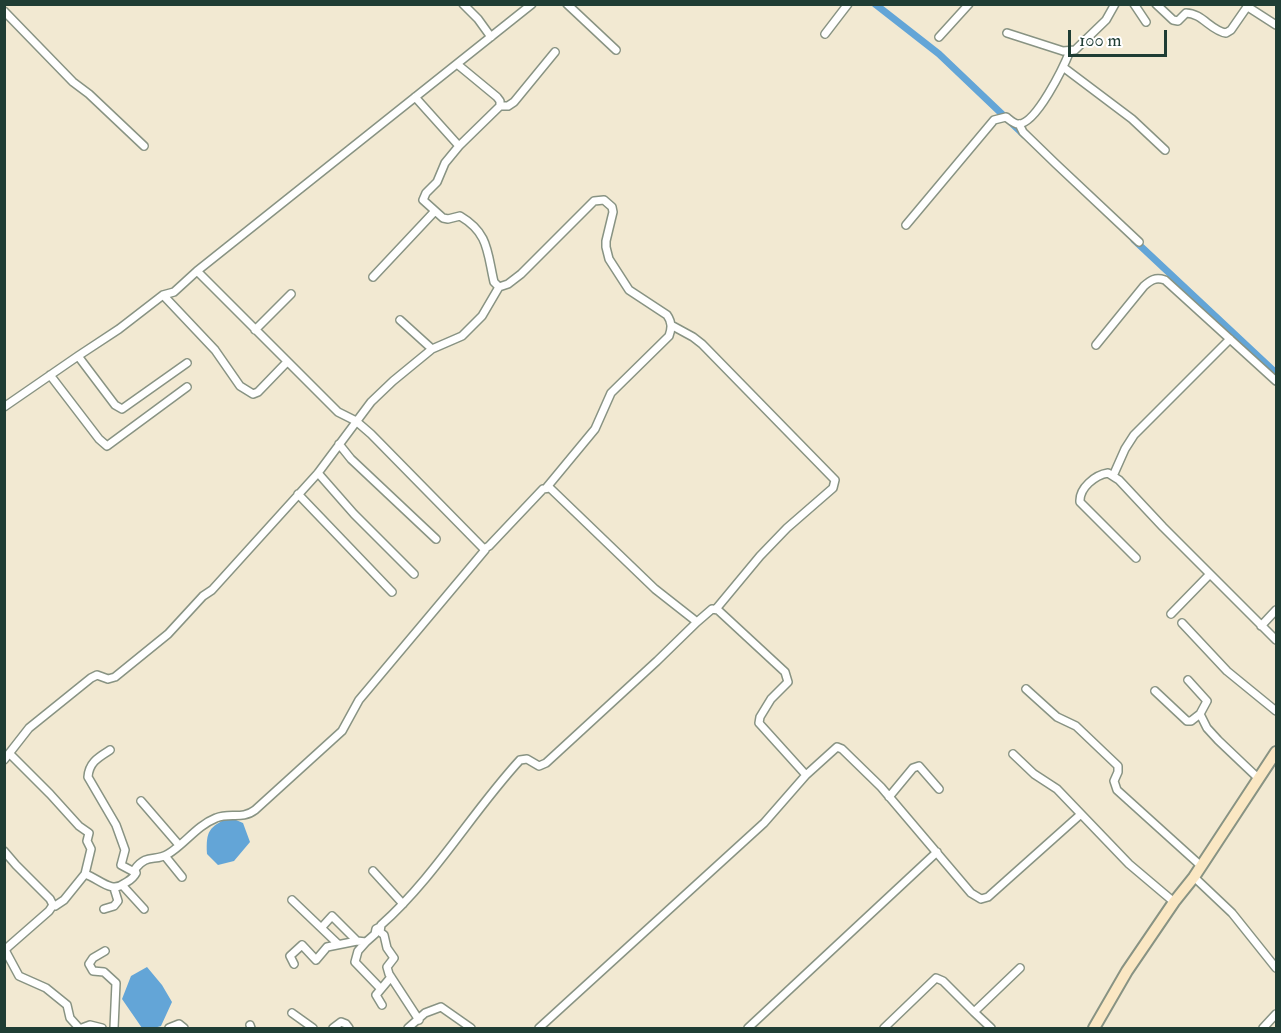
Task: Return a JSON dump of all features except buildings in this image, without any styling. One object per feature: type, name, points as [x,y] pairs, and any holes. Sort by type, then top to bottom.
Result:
[{"type":"street","points":[[463,4],[491,37]]},
{"type":"street","points":[[4,407],[119,329],[163,295],[174,292],[196,271],[532,4]]},
{"type":"street","points":[[567,4],[616,50]]},
{"type":"street","points":[[825,34],[848,4]]},
{"type":"street","points":[[939,37],[969,4]]},
{"type":"street","points":[[1007,33],[1063,51],[1075,50],[1101,25],[1115,4]]},
{"type":"street","points":[[1134,4],[1146,22]]},
{"type":"street","points":[[1155,4],[1173,20],[1178,21],[1186,12],[1193,13],[1217,30],[1226,33],[1231,30],[1249,6],[1276,25]]},
{"type":"street","points":[[4,10],[73,82],[144,146]]},
{"type":"street","points":[[1019,124],[1040,108],[1070,51]]},
{"type":"street","points":[[500,287],[494,282],[481,232],[460,216],[446,219],[423,200],[437,182],[445,163],[459,146],[500,106],[508,106],[514,102],[555,52]]},
{"type":"street","points":[[457,64],[496,97],[500,101],[500,106]]},
{"type":"street","points":[[1063,67],[1132,118],[1165,150]]},
{"type":"street","points":[[416,97],[459,146]]},
{"type":"street","points":[[906,225],[990,123],[1003,117],[1019,124],[1023,132],[1140,242]]},
{"type":"street","points":[[85,874],[114,888],[123,886],[136,873],[135,869],[146,860],[165,856],[217,817],[241,816],[250,813],[338,735],[364,693],[485,550],[547,487],[595,429],[611,393],[669,336],[671,325],[667,315],[629,290],[609,259],[606,241],[614,212],[604,200],[594,201],[521,274],[500,287],[482,316],[462,336],[432,349],[379,394],[318,472],[212,590],[203,596],[168,634],[115,677],[108,679],[97,675],[91,678],[29,729],[7,757],[50,794],[78,826],[88,833],[87,841],[91,849],[85,874],[64,900],[53,905],[5,950],[19,976],[46,988],[67,1005],[70,1018],[81,1029],[90,1025],[102,1029]]},
{"type":"street","points":[[373,278],[435,211]]},
{"type":"street","points":[[196,271],[338,412],[356,421],[485,550]]},
{"type":"street","points":[[1096,345],[1144,286],[1158,278],[1165,280],[1276,381]]},
{"type":"street","points":[[255,330],[291,294]]},
{"type":"street","points":[[163,295],[199,332],[247,392],[253,394],[258,392],[287,362]]},
{"type":"street","points":[[400,320],[432,349]]},
{"type":"street","points":[[381,989],[355,963],[358,951],[375,934],[376,929],[423,882],[485,800],[520,760],[527,759],[539,766],[546,763],[697,622],[712,609],[716,609],[749,567],[787,528],[833,488],[835,480],[702,344],[671,325]]},
{"type":"street","points":[[1113,476],[1134,435],[1230,339]]},
{"type":"street","points":[[78,356],[115,405],[123,409],[187,363]]},
{"type":"street","points":[[50,375],[99,439],[107,446],[187,387]]},
{"type":"street","points":[[339,444],[351,459],[436,539]]},
{"type":"street","points":[[318,472],[354,514],[414,574]]},
{"type":"street","points":[[1136,558],[1080,502],[1081,493],[1092,480],[1103,474],[1113,476],[1276,640]]},
{"type":"street","points":[[547,487],[552,489],[655,589],[697,622]]},
{"type":"street","points":[[298,494],[392,592]]},
{"type":"street","points":[[1171,614],[1210,574]]},
{"type":"street","points":[[716,609],[785,672],[788,682],[771,699],[759,723],[806,775]]},
{"type":"street","points":[[1261,626],[1276,610]]},
{"type":"street","points":[[1182,623],[1227,671],[1276,711]]},
{"type":"street","points":[[1155,691],[1187,721],[1191,721],[1200,714],[1207,701],[1188,680]]},
{"type":"street","points":[[1026,689],[1057,717],[1076,726],[1118,766],[1114,781],[1117,790],[1200,865]]},
{"type":"street","points":[[1200,714],[1207,728],[1258,778]]},
{"type":"street","points":[[539,1029],[764,823],[806,775],[834,748],[840,748],[889,796],[976,897],[981,899],[988,897],[1081,814]]},
{"type":"street","points":[[110,750],[93,762],[88,771],[88,777],[116,825],[125,850],[122,865],[136,873]]},
{"type":"street","points":[[1013,754],[1034,774],[1057,789],[1129,864],[1174,902]]},
{"type":"street","points":[[1094,1029],[1127,971],[1194,877],[1258,778],[1274,759]]},
{"type":"street","points":[[889,796],[913,768],[919,766],[939,789]]},
{"type":"street","points":[[141,801],[179,845]]},
{"type":"street","points":[[4,851],[50,899],[53,905]]},
{"type":"street","points":[[748,1029],[937,852]]},
{"type":"street","points":[[165,856],[182,877]]},
{"type":"street","points":[[373,871],[403,904]]},
{"type":"street","points":[[1194,877],[1238,920],[1276,968]]},
{"type":"street","points":[[123,886],[144,909]]},
{"type":"street","points":[[104,909],[111,908],[118,901],[114,888]]},
{"type":"street","points":[[292,900],[338,944]]},
{"type":"street","points":[[322,927],[332,916],[357,940]]},
{"type":"street","points":[[380,927],[387,948],[394,958],[387,968],[419,1020]]},
{"type":"street","points":[[294,964],[290,956],[302,945],[316,960],[327,947],[357,940],[366,942]]},
{"type":"street","points":[[105,951],[93,958],[90,964],[93,971],[104,972],[116,983],[114,1029]]},
{"type":"street","points":[[974,1012],[1020,968]]},
{"type":"street","points":[[382,1005],[376,995],[391,977]]},
{"type":"street","points":[[884,1029],[936,978],[943,981],[991,1029]]},
{"type":"street","points":[[408,1029],[425,1013],[441,1007],[471,1029]]},
{"type":"street","points":[[292,1013],[313,1029]]},
{"type":"street","points":[[1263,1029],[1276,1014]]},
{"type":"street","points":[[333,1029],[341,1022],[349,1029]]},
{"type":"street","points":[[169,1029],[177,1024],[184,1029]]},
{"type":"water","points":[[229,817],[243,823],[250,842],[234,861],[218,865],[207,854],[208,835],[213,827]]},
{"type":"water","points":[[147,967],[172,1002],[161,1026],[154,1028],[142,1028],[122,999],[131,976]]},
{"type":"waterway","points":[[875,4],[939,54],[1024,135]]},
{"type":"waterway","points":[[1134,240],[1276,373]]}]
